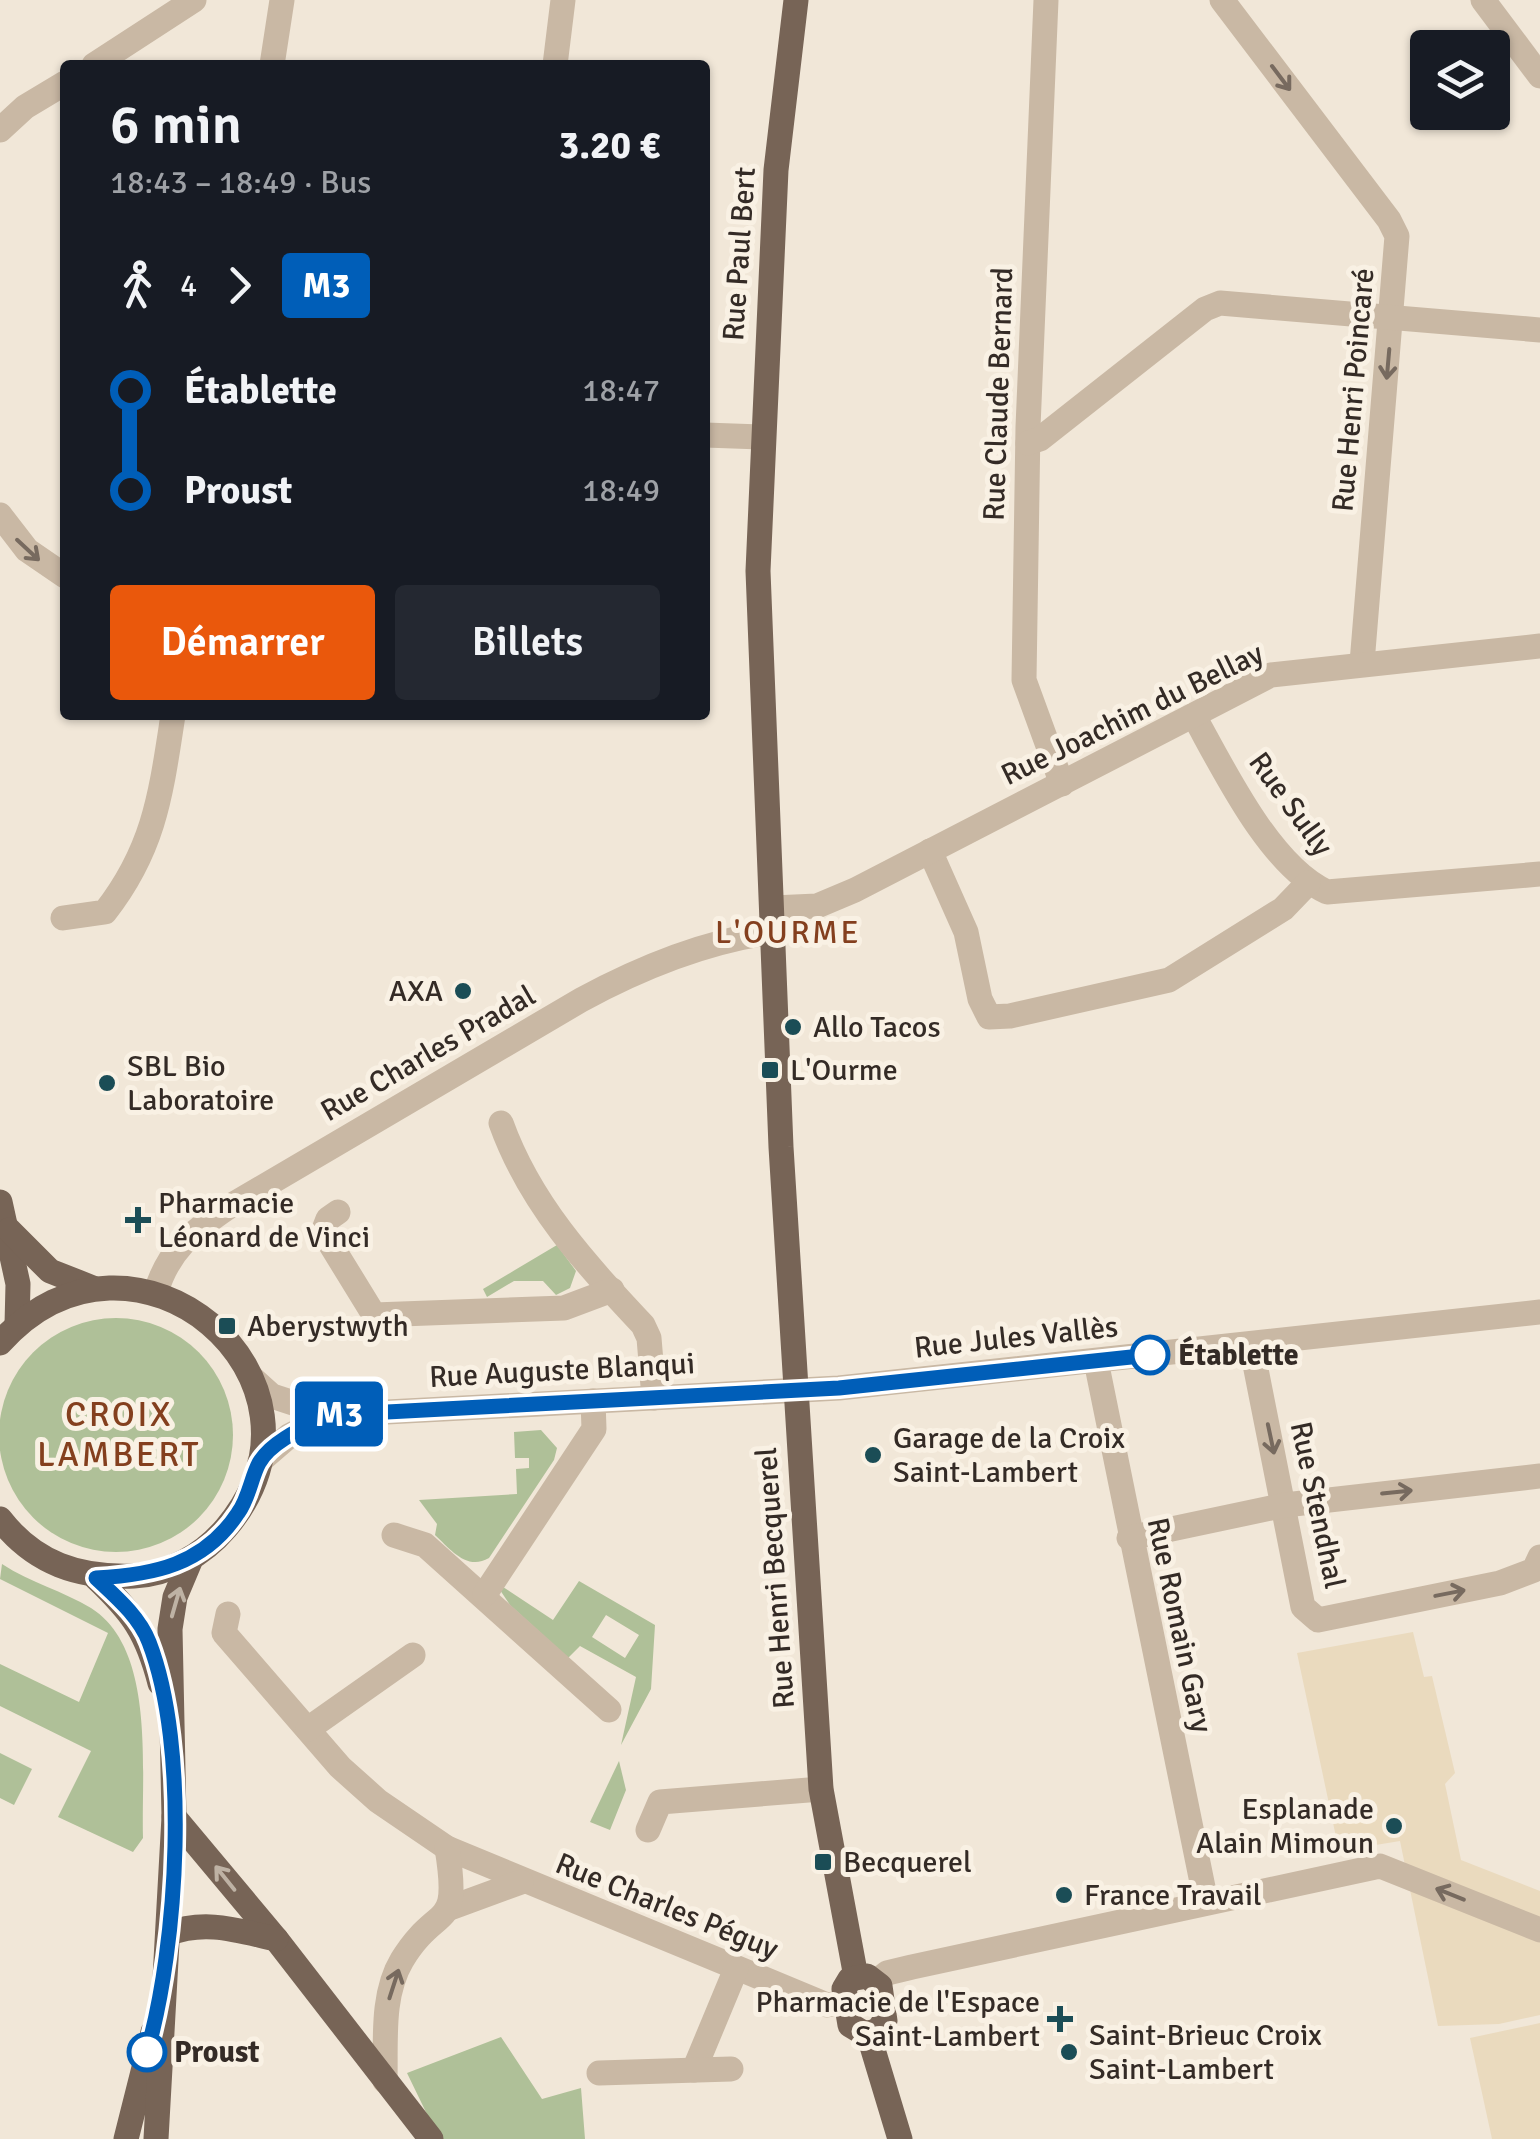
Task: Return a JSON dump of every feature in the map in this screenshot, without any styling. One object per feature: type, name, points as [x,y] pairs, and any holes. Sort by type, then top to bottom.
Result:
[{"type":"main road","name":"Rue Paul Bert","points":[[774,920],[758,571],[760,437],[776,170],[796,0]]},
{"type":"main road","name":"Rue Henri Becquerel","points":[[774,920],[781,1148],[821,1788],[866,1979],[885,2021],[868,2034]]},
{"type":"main road","points":[[0,1202],[18,1284],[6,1337]]},
{"type":"main road","points":[[4,1232],[50,1271],[94,1288]]},
{"type":"main road","points":[[6,1337],[52,1301],[94,1288],[156,1292],[196,1310],[229,1340],[252,1378],[262,1420],[260,1462],[238,1513],[191,1560],[172,1611],[168,1717],[174,1817],[156,2139]]},
{"type":"main road","points":[[0,1519],[40,1558],[96,1578],[147,1576],[191,1560]]},
{"type":"main road","points":[[96,1578],[133,1615],[149,1640],[168,1717]]},
{"type":"main road","points":[[174,1817],[276,1939],[431,2139]]},
{"type":"main road","points":[[168,1934],[190,1925],[220,1926],[276,1939]]},
{"type":"main road","points":[[866,1979],[846,1984],[850,2025],[868,2034],[900,2139]]},
{"type":"main road","points":[[125,2138],[162,1998]]},
{"type":"street","points":[[102,60],[194,0]]},
{"type":"street","points":[[273,60],[282,0]]},
{"type":"street","points":[[555,60],[563,0]]},
{"type":"street","name":"Rue Claude Bernard","points":[[1046,0],[1028,443],[1024,680],[1062,784]]},
{"type":"street","name":"Rue Henri Poincaré","points":[[1222,0],[1389,220],[1398,251],[1362,663]]},
{"type":"street","points":[[1483,0],[1540,76]]},
{"type":"street","points":[[0,130],[25,108],[60,87]]},
{"type":"street","points":[[1028,443],[1040,439],[1205,309],[1220,303],[1540,330]]},
{"type":"street","points":[[710,435],[760,437]]},
{"type":"street","points":[[0,515],[27,550],[60,573]]},
{"type":"street","name":"Rue Joachim du Bellay","points":[[774,920],[817,906],[930,851],[1271,675],[1540,646]]},
{"type":"street","name":"Rue Sully","points":[[1194,716],[1243,802],[1308,883],[1327,892],[1540,874]]},
{"type":"street","points":[[63,918],[105,912],[131,879],[159,807],[172,720]]},
{"type":"street","points":[[930,851],[966,932],[980,999],[989,1017],[1010,1016],[1169,980],[1283,909],[1308,883]]},
{"type":"street","name":"Rue Charles Pradal","points":[[156,1292],[166,1263],[189,1234],[226,1208],[626,976],[774,920]]},
{"type":"street","points":[[501,1123],[518,1170],[543,1212],[649,1338],[654,1398]]},
{"type":"street","points":[[338,1212],[328,1219],[323,1232],[374,1315],[564,1308],[612,1290]]},
{"type":"street","name":"Rue Jules Vallès","points":[[798,1390],[1540,1312]]},
{"type":"street","name":"Rue Stendhal","points":[[1252,1344],[1304,1607],[1318,1620],[1500,1583],[1534,1570],[1540,1557]]},
{"type":"street","name":"Rue Romain Gary","points":[[1096,1361],[1206,1902]]},
{"type":"street","name":"Rue Auguste Blanqui","points":[[252,1378],[272,1396],[330,1415],[798,1390]]},
{"type":"street","points":[[485,1594],[594,1429],[593,1401]]},
{"type":"street","name":"Rue Auguste Blanqui","points":[[260,1462],[289,1436],[330,1415]]},
{"type":"street","points":[[1129,1538],[1285,1505],[1540,1476]]},
{"type":"street","points":[[394,1535],[425,1545],[485,1594],[609,1710]]},
{"type":"street","name":"Rue Charles Péguy","points":[[228,1614],[224,1633],[340,1767],[378,1801],[447,1848],[521,1882],[827,2005],[846,2002]]},
{"type":"street","points":[[308,1729],[413,1654]]},
{"type":"street","points":[[648,1830],[660,1802],[821,1788]]},
{"type":"street","points":[[447,1848],[454,1889],[450,1908]]},
{"type":"street","points":[[866,1979],[1380,1866],[1540,1930]]},
{"type":"street","name":"Rue Charles Péguy","points":[[385,2081],[386,2009],[402,1960],[450,1908],[521,1882]]},
{"type":"street","points":[[694,2070],[736,1969]]},
{"type":"street","points":[[599,2073],[731,2069]]},
{"type":"green space","points":[[557,1245],[576,1271],[570,1288],[556,1295],[543,1281],[514,1281],[487,1297],[483,1289]]},
{"type":"green space","points":[[116,1318],[161,1327],[198,1353],[224,1390],[233,1435],[224,1480],[198,1517],[161,1543],[116,1552],[71,1543],[34,1517],[8,1480],[-1,1435],[8,1390],[34,1353],[71,1327]]},
{"type":"green space","points":[[541,1430],[557,1448],[554,1460],[489,1558],[474,1562],[460,1557],[435,1535],[437,1524],[419,1500],[517,1494],[516,1469],[529,1468],[529,1458],[515,1458],[514,1432]]},
{"type":"green space","points":[[2,1564],[91,1608],[112,1627],[126,1652],[141,1713],[143,1746],[143,1838],[133,1852],[58,1817],[91,1751],[0,1706],[0,1664],[79,1702],[108,1633],[0,1579]]},
{"type":"green space","points":[[579,1581],[655,1625],[651,1689],[621,1745],[636,1677],[580,1646],[568,1658],[510,1605],[500,1590],[503,1587],[553,1620]],"holes":[[[606,1615],[639,1635],[625,1658],[592,1637]]]},
{"type":"green space","points":[[0,1753],[32,1769],[14,1805],[0,1798]]},
{"type":"green space","points":[[619,1761],[626,1790],[610,1830],[590,1822]]},
{"type":"green space","points":[[501,2037],[542,2099],[581,2088],[585,2139],[439,2139],[407,2073]]},
{"type":"shaded area","name":"Esplanade Alain Mimoun","points":[[1413,1632],[1424,1677],[1432,1676],[1455,1773],[1445,1784],[1461,1860],[1540,1891],[1540,2015],[1499,2024],[1438,2026],[1400,1841],[1339,1851],[1297,1653]]},
{"type":"shaded area","points":[[1540,2023],[1540,2139],[1492,2139],[1470,2038]]},
{"type":"bus line","name":"M3","points":[[147,2052],[162,1998],[168,1934],[174,1817],[168,1717],[149,1640],[133,1615],[96,1578],[147,1576],[191,1560],[215,1541],[238,1513],[260,1462],[289,1436],[330,1415],[839,1388],[1150,1355]]},
{"type":"place","name":"AXA","points":[[463,991]]},
{"type":"place","name":"Allo Tacos","points":[[793,1027]]},
{"type":"place","name":"L'Ourme","points":[[770,1070]]},
{"type":"place","name":"SBL Bio Laboratoire","points":[[107,1083]]},
{"type":"place","name":"Pharmacie Léonard de Vinci","points":[[138,1220]]},
{"type":"place","name":"Aberystwyth","points":[[227,1326]]},
{"type":"place","name":"Établette","points":[[1150,1355]]},
{"type":"place","name":"Garage de la Croix Saint-Lambert","points":[[873,1455]]},
{"type":"place","name":"Esplanade Alain Mimoun","points":[[1394,1826]]},
{"type":"place","name":"Becquerel","points":[[823,1862]]},
{"type":"place","name":"France Travail","points":[[1064,1895]]},
{"type":"place","name":"Pharmacie de l'Espace Saint-Lambert","points":[[1060,2019]]},
{"type":"place","name":"Proust","points":[[147,2052]]},
{"type":"place","name":"Saint-Brieuc Croix Saint-Lambert","points":[[1069,2052]]},
{"type":"district","name":"L'OURME","points":[[788,932]]},
{"type":"district","name":"CROIX LAMBERT","points":[[119,1434]]}]
